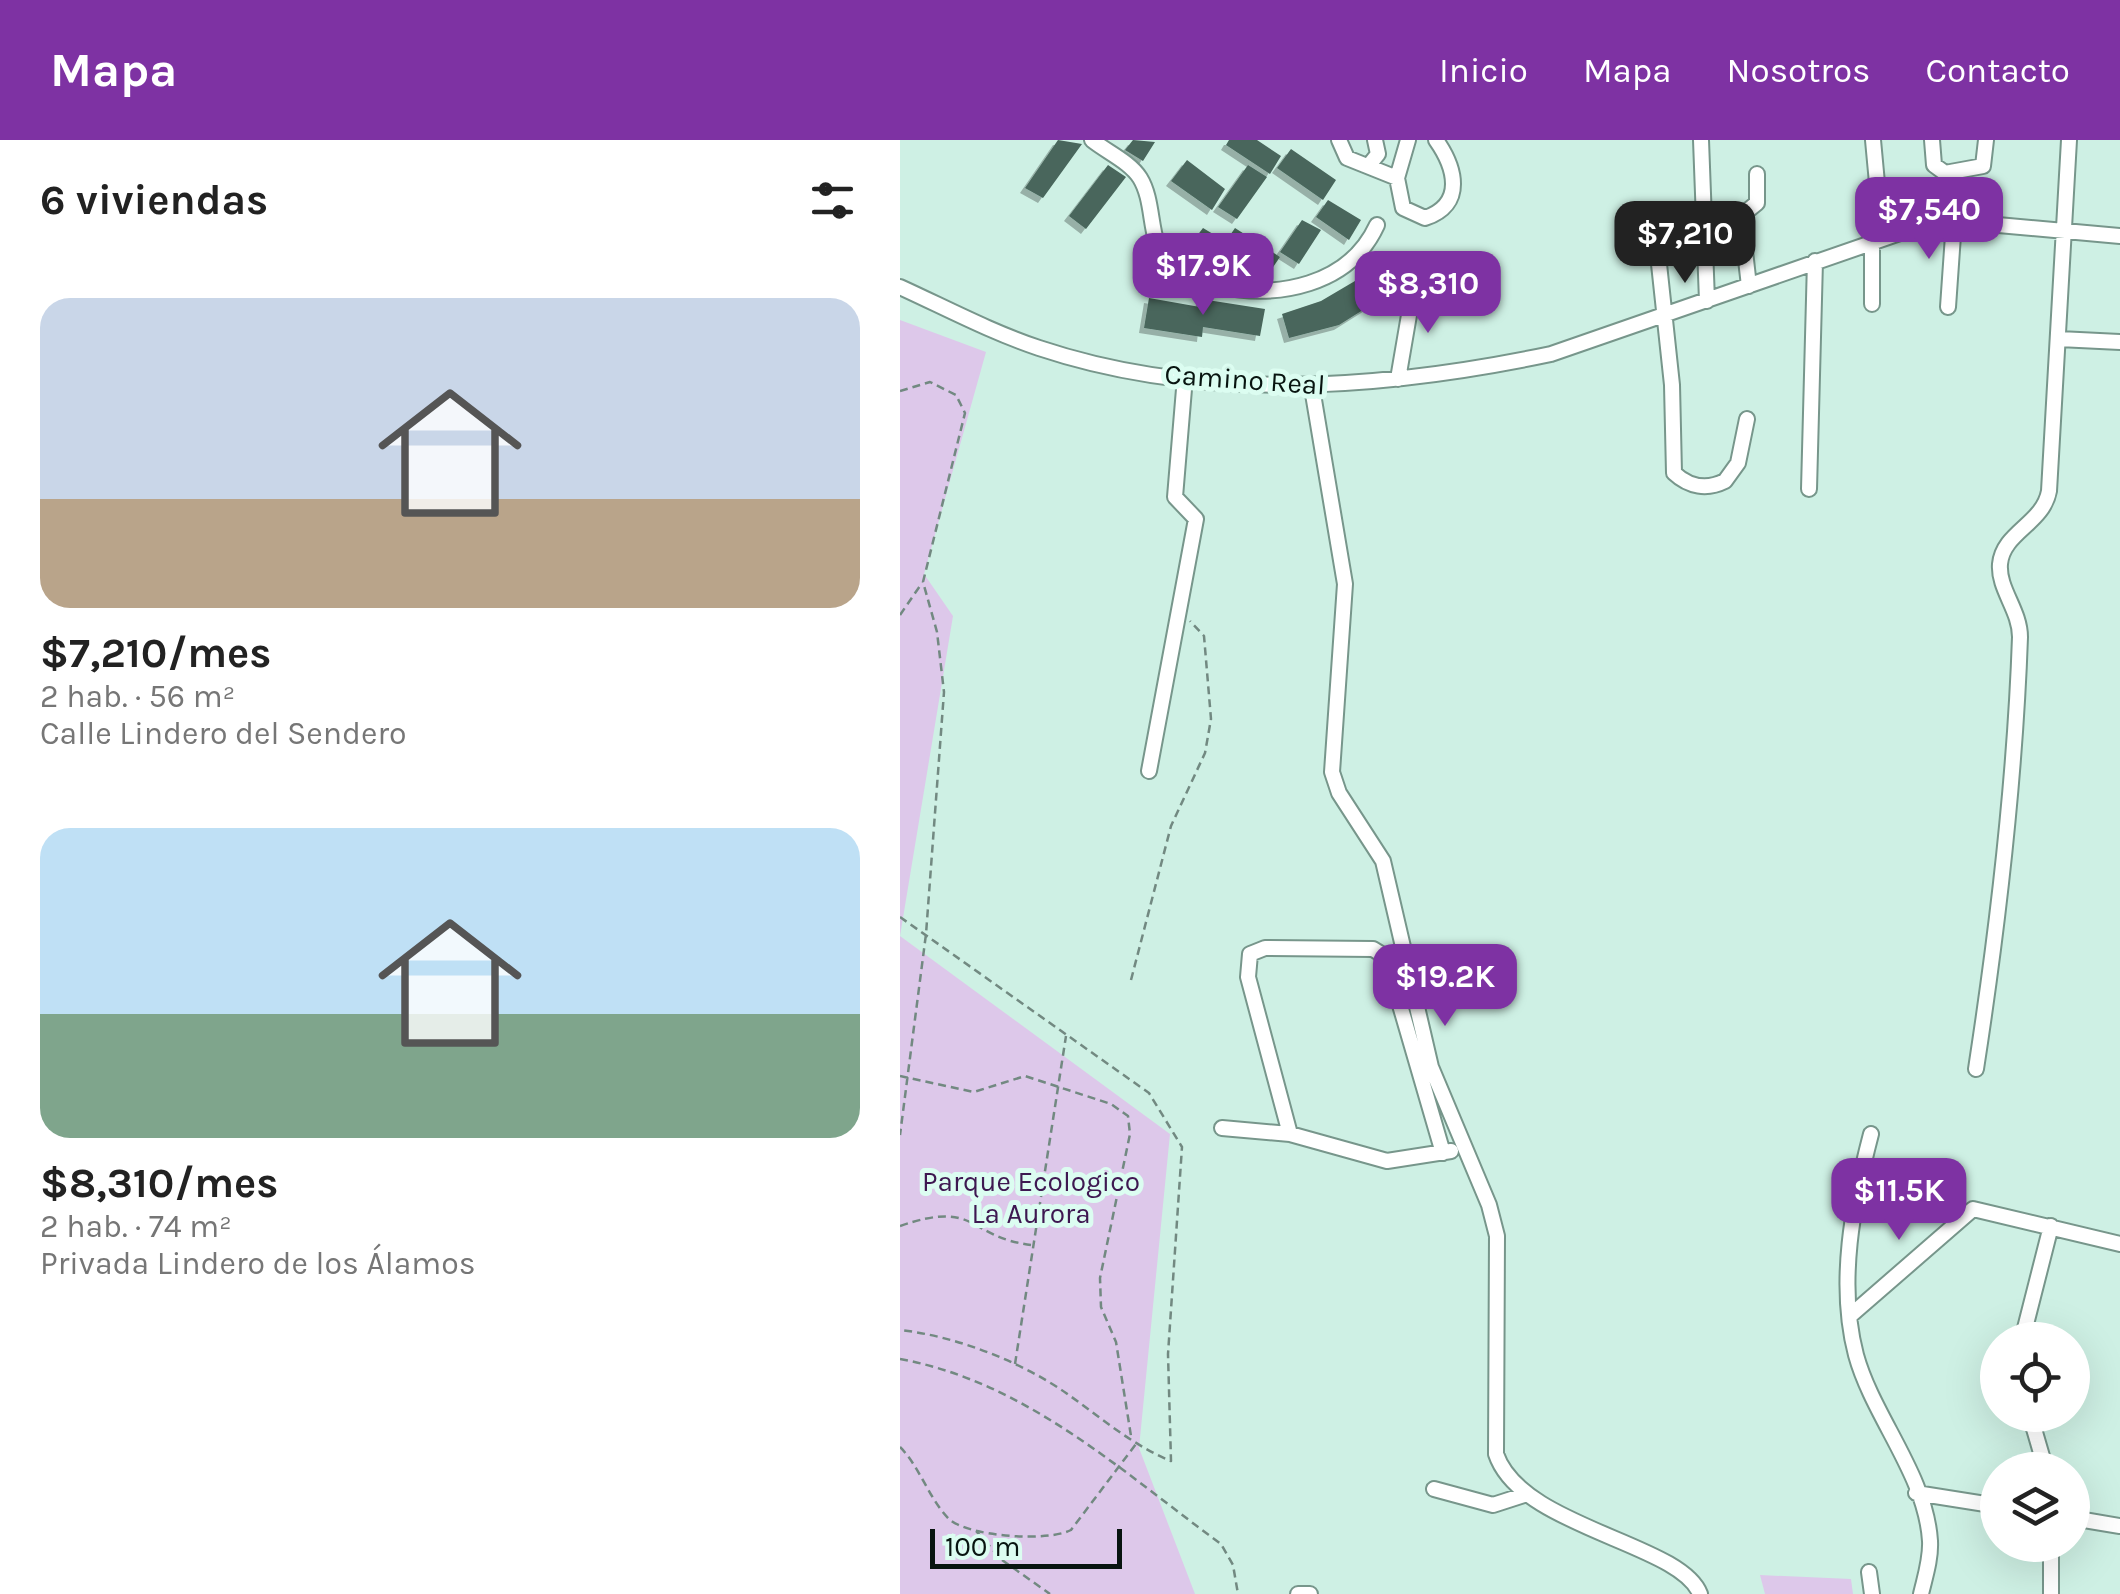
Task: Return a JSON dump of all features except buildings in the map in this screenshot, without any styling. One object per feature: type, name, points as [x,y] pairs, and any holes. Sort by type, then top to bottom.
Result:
[{"type":"street","points":[[1092,140],[1141,180],[1160,254],[1177,273],[1195,281],[1252,293],[1301,286],[1351,260],[1377,225]]},
{"type":"street","points":[[1340,140],[1347,158],[1397,178]]},
{"type":"street","points":[[1370,164],[1378,154],[1375,140]]},
{"type":"street","points":[[1408,140],[1397,178],[1400,198],[1409,214],[1425,218],[1440,211],[1454,190],[1455,176],[1436,140]]},
{"type":"street","points":[[1700,140],[1707,302]]},
{"type":"street","points":[[1872,304],[1877,239],[1873,140]]},
{"type":"street","points":[[1932,140],[1934,165],[1945,173],[1983,166],[1986,140]]},
{"type":"street","points":[[1976,1068],[1998,928],[2019,650],[2019,622],[2002,579],[2001,558],[2011,540],[2042,512],[2050,491],[2069,140]]},
{"type":"street","points":[[1749,286],[1740,216],[1757,203],[1757,174]]},
{"type":"street","points":[[1948,306],[1954,222]]},
{"type":"street","name":"Camino Real","points":[[900,287],[1038,348],[1101,365],[1312,388],[1398,379],[1551,354],[1926,224],[1954,222],[2120,236]]},
{"type":"street","points":[[1809,489],[1815,262]]},
{"type":"street","points":[[1660,264],[1667,315],[1674,473],[1682,481],[1702,486],[1726,481],[1738,463],[1747,419]]},
{"type":"street","points":[[1398,379],[1414,286]]},
{"type":"street","points":[[2059,338],[2120,342]]},
{"type":"street","points":[[1149,771],[1196,519],[1180,506],[1175,496],[1185,377]]},
{"type":"street","points":[[1312,388],[1344,565],[1332,772],[1339,793],[1383,862],[1431,1067],[1489,1204],[1497,1236],[1496,1454],[1501,1469],[1527,1494],[1626,1547],[1674,1566],[1698,1588]]},
{"type":"street","points":[[1290,1134],[1248,977],[1250,954],[1276,947],[1372,949],[1386,956],[1443,1153]]},
{"type":"street","points":[[1222,1128],[1290,1134],[1387,1160],[1463,1148]]},
{"type":"street","points":[[1871,1134],[1851,1210],[1851,1314],[1858,1362],[1916,1493],[1930,1542],[1921,1594]]},
{"type":"street","points":[[1851,1314],[1973,1209],[2120,1244]]},
{"type":"street","points":[[2027,1322],[2051,1226]]},
{"type":"street","points":[[1434,1489],[1493,1505],[1527,1494]]},
{"type":"street","points":[[1916,1493],[1980,1503]]},
{"type":"street","points":[[2090,1521],[2120,1526]]},
{"type":"street","points":[[2050,1594],[2051,1562]]},
{"type":"street","points":[[1869,1572],[1872,1594]]},
{"type":"street","points":[[1298,1594],[1310,1594]]},
{"type":"path","points":[[900,391],[930,382],[949,389],[965,414],[923,582],[900,615]]},
{"type":"path","points":[[900,1136],[926,934],[944,692],[937,632],[923,582]]},
{"type":"path","points":[[1130,980],[1171,826],[1205,753],[1211,719],[1204,636],[1196,624],[1179,614]]},
{"type":"path","points":[[900,917],[1149,1094],[1182,1147],[1168,1354],[1171,1460],[1134,1441],[1062,1390],[1014,1366],[933,1334],[900,1330]]},
{"type":"path","points":[[1014,1366],[1066,1034]]},
{"type":"path","points":[[900,1076],[974,1092],[1025,1076],[1111,1104],[1128,1116],[1130,1134],[1100,1278],[1101,1308],[1116,1342],[1134,1441],[1071,1530],[1056,1538],[975,1530],[949,1519],[900,1447]]},
{"type":"path","points":[[900,1226],[937,1213],[972,1219],[1004,1242],[1033,1245]]},
{"type":"path","points":[[900,1359],[1001,1392],[1045,1413],[1220,1544],[1233,1565],[1238,1594]]},
{"type":"path","points":[[975,1530],[1002,1560],[1050,1594]]},
{"type":"green space","points":[[900,320],[986,352],[924,574],[953,616],[900,936]]},
{"type":"green space","name":"Parque Ecologico La Aurora","points":[[900,936],[1170,1134],[1139,1448],[1195,1594],[900,1594]]},
{"type":"green space","points":[[1760,1575],[1851,1579],[1853,1594],[1765,1594]]}]
